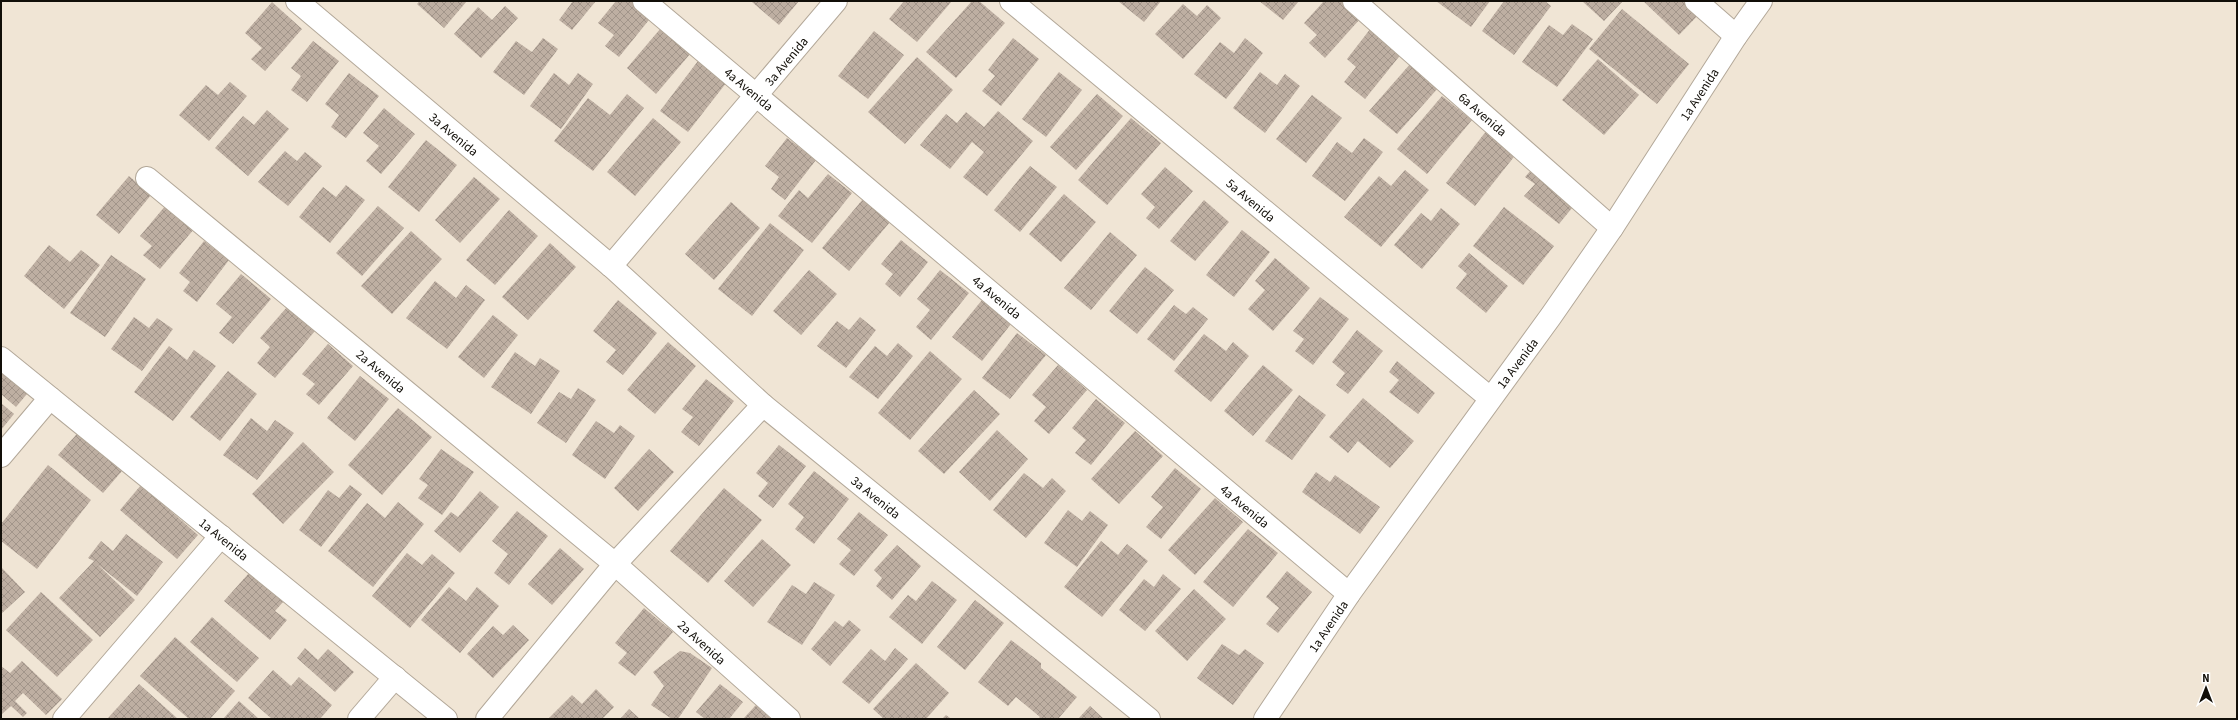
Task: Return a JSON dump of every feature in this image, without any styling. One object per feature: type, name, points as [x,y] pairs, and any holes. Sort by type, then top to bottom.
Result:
[{"type":"street","name":"3a Avenida","points":[[297,1],[611,266],[763,405],[1149,719]]},
{"type":"street","name":"4a Avenida","points":[[644,1],[1349,594]]},
{"type":"street","name":"3a Avenida","points":[[611,266],[836,1]]},
{"type":"street","name":"5a Avenida","points":[[1011,1],[1490,398]]},
{"type":"street","name":"6a Avenida","points":[[1354,1],[1612,228]]},
{"type":"street","points":[[1696,1],[1736,36]]},
{"type":"street","name":"1a Avenida","points":[[1265,719],[1349,594],[1490,398],[1552,316],[1612,228],[1736,36],[1761,1]]},
{"type":"street","name":"2a Avenida","points":[[147,178],[615,564],[789,719]]},
{"type":"street","name":"1a Avenida","points":[[1,358],[446,719]]},
{"type":"street","points":[[1,456],[50,398]]},
{"type":"street","points":[[487,719],[615,564],[763,405]]},
{"type":"street","points":[[64,719],[221,536]]},
{"type":"street","points":[[359,719],[394,677]]},
{"type":"building","points":[[420,1],[467,1],[444,28],[417,4]]},
{"type":"building","points":[[573,1],[596,1],[572,30],[559,20]]},
{"type":"building","points":[[616,1],[635,1],[653,15],[619,57],[605,46],[614,35],[598,23]]},
{"type":"building","points":[[799,1],[779,25],[752,2]]},
{"type":"building","points":[[904,1],[952,1],[917,42],[889,19]]},
{"type":"building","points":[[972,1],[979,1],[1005,23],[956,78],[926,52]]},
{"type":"building","points":[[1118,1],[1161,1],[1144,22]]},
{"type":"building","points":[[1259,1],[1299,1],[1283,20]]},
{"type":"building","points":[[1324,1],[1340,1],[1360,19],[1325,58],[1309,43],[1317,35],[1304,23]]},
{"type":"building","points":[[1436,1],[1490,1],[1471,27]]},
{"type":"building","points":[[1504,1],[1545,1],[1551,6],[1514,55],[1482,31]]},
{"type":"building","points":[[1582,1],[1623,1],[1604,21]]},
{"type":"building","points":[[1643,1],[1698,1],[1705,8],[1679,35]]},
{"type":"building","points":[[272,2],[302,29],[265,71],[251,59],[262,48],[245,33]]},
{"type":"building","points":[[1183,4],[1197,16],[1207,5],[1221,18],[1183,59],[1155,34]]},
{"type":"building","points":[[505,6],[518,18],[481,58],[454,34],[478,7],[492,20]]},
{"type":"building","points":[[1622,9],[1689,64],[1657,104],[1589,49]]},
{"type":"building","points":[[672,15],[702,40],[656,94],[627,68]]},
{"type":"building","points":[[1572,24],[1593,39],[1557,87],[1522,62],[1549,25],[1563,35]]},
{"type":"building","points":[[1371,28],[1402,53],[1365,99],[1344,82],[1356,67],[1347,59]]},
{"type":"building","points":[[874,31],[904,55],[868,99],[838,76]]},
{"type":"building","points":[[543,38],[558,49],[524,95],[493,72],[516,41],[532,52]]},
{"type":"building","points":[[1013,38],[1039,59],[1001,106],[982,91],[995,76],[988,70]]},
{"type":"building","points":[[1245,38],[1263,53],[1226,99],[1194,74],[1220,42],[1234,53]]},
{"type":"building","points":[[313,41],[339,61],[307,102],[291,90],[301,76],[291,68]]},
{"type":"building","points":[[701,57],[730,78],[688,132],[660,111]]},
{"type":"building","points":[[917,57],[953,90],[905,144],[868,112]]},
{"type":"building","points":[[1598,59],[1639,95],[1604,135],[1562,100]]},
{"type":"building","points":[[1411,63],[1439,87],[1397,134],[1369,111]]},
{"type":"building","points":[[1059,72],[1082,90],[1046,137],[1022,119]]},
{"type":"building","points":[[1260,72],[1277,85],[1285,74],[1300,86],[1265,133],[1233,108]]},
{"type":"building","points":[[349,73],[379,96],[346,138],[331,127],[339,115],[325,104]]},
{"type":"building","points":[[554,73],[569,85],[578,73],[593,84],[561,129],[530,106]]},
{"type":"building","points":[[230,82],[247,96],[209,141],[179,115],[206,85],[218,95]]},
{"type":"building","points":[[627,94],[644,108],[593,171],[554,141],[588,98],[610,115]]},
{"type":"building","points":[[1097,94],[1123,116],[1076,170],[1050,147]]},
{"type":"building","points":[[1312,95],[1342,118],[1306,163],[1276,139]]},
{"type":"building","points":[[1442,96],[1472,120],[1427,174],[1397,149]]},
{"type":"building","points":[[384,108],[415,134],[381,174],[366,161],[379,146],[363,133]]},
{"type":"building","points":[[267,110],[289,129],[248,176],[215,148],[243,116],[254,125]]},
{"type":"building","points":[[998,111],[1033,141],[987,196],[963,177],[984,152],[972,142],[950,169],[920,145],[946,114],[957,123],[966,112],[984,127]]},
{"type":"building","points":[[653,118],[681,142],[635,196],[607,172]]},
{"type":"building","points":[[1131,118],[1161,143],[1107,205],[1078,180]]},
{"type":"building","points":[[1487,130],[1517,153],[1475,206],[1446,183]]},
{"type":"building","points":[[787,138],[816,160],[785,200],[771,189],[779,177],[765,166]]},
{"type":"building","points":[[1364,138],[1383,152],[1345,201],[1312,176],[1337,142],[1352,153]]},
{"type":"building","points":[[426,140],[457,165],[419,212],[388,187]]},
{"type":"building","points":[[285,151],[297,161],[305,152],[322,166],[288,206],[258,182]]},
{"type":"building","points":[[1538,162],[1581,197],[1559,224],[1524,196],[1535,184],[1525,177]]},
{"type":"building","points":[[1030,166],[1057,187],[1020,232],[994,210]]},
{"type":"building","points":[[1165,167],[1193,191],[1159,229],[1146,218],[1155,207],[1141,194]]},
{"type":"building","points":[[1405,170],[1429,190],[1381,247],[1344,217],[1379,176],[1391,186]]},
{"type":"building","points":[[828,174],[852,193],[812,243],[778,216],[799,190],[808,198]]},
{"type":"building","points":[[129,176],[151,195],[119,234],[96,215]]},
{"type":"building","points":[[474,177],[500,199],[460,243],[435,220]]},
{"type":"building","points":[[346,185],[365,200],[330,243],[299,217],[323,187],[336,197]]},
{"type":"building","points":[[1064,194],[1096,222],[1061,262],[1029,234]]},
{"type":"building","points":[[863,199],[890,222],[849,271],[822,248]]},
{"type":"building","points":[[1204,200],[1229,222],[1195,261],[1170,241]]},
{"type":"building","points":[[731,202],[760,228],[714,280],[685,254]]},
{"type":"building","points":[[166,205],[194,229],[160,269],[143,255],[152,246],[140,236]]},
{"type":"building","points":[[378,206],[404,228],[362,276],[336,253]]},
{"type":"building","points":[[1504,207],[1554,246],[1523,285],[1473,246]]},
{"type":"building","points":[[1441,208],[1460,224],[1422,269],[1394,245],[1421,213],[1431,221]]},
{"type":"building","points":[[509,210],[538,236],[495,285],[466,260]]},
{"type":"building","points":[[770,223],[804,250],[752,316],[718,289]]},
{"type":"building","points":[[1242,230],[1270,252],[1234,297],[1206,275]]},
{"type":"building","points":[[411,231],[442,259],[392,314],[361,286]]},
{"type":"building","points":[[1110,232],[1137,255],[1091,310],[1064,288]]},
{"type":"building","points":[[901,240],[928,262],[900,297],[885,284],[893,274],[881,264]]},
{"type":"building","points":[[204,241],[229,260],[197,302],[183,291],[190,282],[179,273]]},
{"type":"building","points":[[550,243],[576,267],[528,320],[502,297]]},
{"type":"building","points":[[49,245],[70,262],[81,250],[100,265],[64,309],[24,276]]},
{"type":"building","points":[[1469,253],[1508,286],[1486,313],[1456,288],[1467,274],[1458,266]]},
{"type":"building","points":[[111,255],[146,279],[105,337],[70,313]]},
{"type":"building","points":[[1275,258],[1310,288],[1273,331],[1248,309],[1265,290],[1255,281]]},
{"type":"building","points":[[1145,267],[1174,290],[1137,334],[1109,311]]},
{"type":"building","points":[[809,270],[837,294],[801,335],[773,311]]},
{"type":"building","points":[[940,270],[969,293],[931,340],[916,327],[930,310],[917,299]]},
{"type":"building","points":[[241,274],[271,299],[233,344],[219,333],[232,317],[216,304]]},
{"type":"building","points":[[435,281],[456,298],[466,285],[485,300],[447,349],[406,318]]},
{"type":"building","points":[[1320,297],[1349,319],[1313,365],[1295,351],[1304,339],[1293,331]]},
{"type":"building","points":[[618,300],[657,333],[623,375],[606,362],[616,350],[593,331]]},
{"type":"building","points":[[982,300],[1011,324],[982,361],[952,337]]},
{"type":"building","points":[[1174,305],[1186,314],[1193,307],[1208,319],[1174,361],[1147,339]]},
{"type":"building","points":[[287,307],[315,331],[275,378],[257,363],[270,347],[260,338]]},
{"type":"building","points":[[493,315],[518,335],[484,378],[458,357]]},
{"type":"building","points":[[134,317],[149,328],[157,318],[173,329],[142,371],[111,349]]},
{"type":"building","points":[[860,317],[876,330],[846,368],[817,346],[837,321],[849,330]]},
{"type":"building","points":[[1357,330],[1383,351],[1348,394],[1336,385],[1345,373],[1332,362]]},
{"type":"building","points":[[1017,333],[1046,355],[1010,399],[982,378]]},
{"type":"building","points":[[1204,334],[1226,351],[1233,342],[1249,356],[1211,402],[1174,371]]},
{"type":"building","points":[[668,342],[696,366],[655,414],[627,390]]},
{"type":"building","points":[[898,343],[913,356],[878,399],[849,377],[875,346],[887,356]]},
{"type":"building","points":[[328,344],[353,366],[319,405],[306,394],[315,384],[302,374]]},
{"type":"building","points":[[169,346],[187,360],[194,350],[216,366],[173,421],[134,392]]},
{"type":"building","points":[[1,350],[37,382],[16,407],[1,394]]},
{"type":"building","points":[[930,351],[962,379],[910,440],[878,413]]},
{"type":"building","points":[[515,352],[535,366],[540,358],[560,371],[531,414],[491,387]]},
{"type":"building","points":[[1397,361],[1435,393],[1418,414],[1389,392],[1399,380],[1389,372]]},
{"type":"building","points":[[1058,365],[1087,390],[1049,434],[1034,421],[1046,407],[1032,395]]},
{"type":"building","points":[[1263,365],[1293,390],[1253,436],[1224,411]]},
{"type":"building","points":[[228,371],[257,394],[220,441],[190,417]]},
{"type":"building","points":[[360,376],[389,399],[355,441],[327,418]]},
{"type":"building","points":[[706,379],[734,401],[699,446],[681,432],[693,417],[682,409]]},
{"type":"building","points":[[578,388],[596,400],[566,443],[537,423],[559,392],[571,399]]},
{"type":"building","points":[[974,390],[1000,414],[944,474],[918,451]]},
{"type":"building","points":[[1299,395],[1326,415],[1292,460],[1265,441]]},
{"type":"building","points":[[1363,398],[1414,441],[1390,468],[1358,441],[1348,453],[1329,437]]},
{"type":"building","points":[[1096,399],[1125,423],[1091,465],[1075,453],[1086,440],[1072,428]]},
{"type":"building","points":[[1,403],[14,414],[1,430]]},
{"type":"building","points":[[398,408],[432,437],[382,495],[348,465]]},
{"type":"building","points":[[251,418],[267,431],[275,420],[294,433],[257,480],[223,455]]},
{"type":"building","points":[[596,421],[614,433],[620,425],[635,436],[605,479],[572,455]]},
{"type":"building","points":[[84,426],[128,464],[103,493],[58,455]]},
{"type":"building","points":[[997,430],[1028,459],[990,501],[959,472]]},
{"type":"building","points":[[1135,431],[1163,456],[1119,504],[1091,479]]},
{"type":"building","points":[[303,442],[334,472],[283,524],[252,494]]},
{"type":"building","points":[[779,445],[806,466],[773,508],[758,496],[768,483],[756,473]]},
{"type":"building","points":[[441,449],[474,472],[442,515],[418,498],[428,485],[419,479]]},
{"type":"building","points":[[649,449],[674,472],[638,511],[614,488]]},
{"type":"building","points":[[48,465],[91,500],[37,569],[1,541],[1,524]]},
{"type":"building","points":[[1175,468],[1201,489],[1161,539],[1146,527],[1163,507],[1151,497]]},
{"type":"building","points":[[814,471],[849,499],[814,544],[795,529],[804,517],[788,504]]},
{"type":"building","points":[[1316,472],[1330,482],[1335,475],[1380,507],[1360,534],[1302,492]]},
{"type":"building","points":[[1024,473],[1043,488],[1052,478],[1066,491],[1026,538],[993,510]]},
{"type":"building","points":[[141,485],[198,535],[177,559],[120,510]]},
{"type":"building","points":[[350,485],[362,494],[321,547],[299,530],[328,490],[339,498]]},
{"type":"building","points":[[724,488],[762,520],[708,583],[670,551]]},
{"type":"building","points":[[480,491],[499,507],[460,553],[434,531],[451,512],[458,517]]},
{"type":"building","points":[[1215,498],[1243,522],[1195,575],[1168,550]]},
{"type":"building","points":[[398,502],[424,524],[373,587],[328,551],[367,503],[385,518]]},
{"type":"building","points":[[1068,510],[1082,521],[1090,511],[1108,525],[1077,567],[1044,543]]},
{"type":"building","points":[[517,511],[548,536],[509,585],[494,573],[508,554],[492,541]]},
{"type":"building","points":[[859,512],[888,535],[854,576],[839,564],[851,550],[837,539]]},
{"type":"building","points":[[1248,529],[1278,553],[1233,607],[1203,582]]},
{"type":"building","points":[[126,534],[163,562],[137,596],[97,564],[135,600],[100,637],[59,598],[94,561],[88,558],[101,541],[113,551]]},
{"type":"building","points":[[762,539],[791,565],[753,607],[724,581]]},
{"type":"building","points":[[1101,541],[1118,555],[1127,544],[1148,561],[1102,617],[1064,587]]},
{"type":"building","points":[[897,545],[921,566],[892,600],[876,586],[882,578],[874,570]]},
{"type":"building","points":[[560,548],[584,569],[552,605],[528,584]]},
{"type":"building","points":[[407,553],[422,565],[432,554],[455,573],[410,628],[372,596]]},
{"type":"building","points":[[1,567],[25,592],[1,614]]},
{"type":"building","points":[[1287,571],[1312,592],[1278,633],[1266,624],[1279,608],[1266,597]]},
{"type":"building","points":[[249,573],[283,602],[275,611],[287,620],[270,640],[224,601]]},
{"type":"building","points":[[1163,574],[1181,589],[1145,631],[1119,610],[1144,579],[1154,587]]},
{"type":"building","points":[[932,581],[957,600],[922,644],[889,617],[908,595],[916,601]]},
{"type":"building","points":[[814,582],[835,595],[802,645],[767,622],[792,585],[806,594]]},
{"type":"building","points":[[449,587],[466,601],[477,587],[499,606],[460,653],[421,620]]},
{"type":"building","points":[[1194,589],[1226,619],[1187,661],[1155,631]]},
{"type":"building","points":[[41,592],[93,640],[57,677],[6,630]]},
{"type":"building","points":[[975,600],[1004,623],[965,670],[937,647]]},
{"type":"building","points":[[644,608],[673,632],[635,676],[618,663],[627,653],[615,643]]},
{"type":"building","points":[[212,617],[259,658],[237,682],[190,642]]},
{"type":"building","points":[[849,620],[861,630],[830,666],[811,649],[835,621],[843,627]]},
{"type":"building","points":[[513,625],[529,640],[493,678],[467,654],[493,626],[503,635]]},
{"type":"building","points":[[175,637],[235,691],[210,719],[189,719],[140,676]]},
{"type":"building","points":[[1011,640],[1041,663],[1041,668],[1077,697],[1058,719],[1038,719],[1040,717],[1016,697],[1008,706],[978,682]]},
{"type":"building","points":[[1222,644],[1239,655],[1245,649],[1264,663],[1233,705],[1197,678]]},
{"type":"building","points":[[305,648],[318,660],[328,649],[354,672],[335,692],[297,658]]},
{"type":"building","points":[[895,648],[908,659],[869,704],[842,682],[871,649],[885,661]]},
{"type":"building","points":[[680,651],[690,653],[712,668],[678,719],[672,719],[651,705],[664,686],[653,672]]},
{"type":"building","points":[[22,661],[62,699],[46,715],[23,693],[15,701],[27,713],[23,717],[11,706],[1,715],[1,666],[10,673]]},
{"type":"building","points":[[916,663],[949,693],[926,719],[884,719],[873,709]]},
{"type":"building","points":[[273,670],[291,686],[299,677],[332,705],[320,719],[272,719],[248,698]]},
{"type":"building","points":[[139,684],[178,719],[107,719]]},
{"type":"building","points":[[720,684],[743,702],[729,719],[705,719],[696,712]]},
{"type":"building","points":[[596,689],[614,707],[602,719],[548,719],[572,695],[582,704]]},
{"type":"building","points":[[239,701],[259,719],[223,719]]},
{"type":"building","points":[[756,705],[771,719],[743,719]]},
{"type":"building","points":[[1090,706],[1104,719],[1078,719]]},
{"type":"building","points":[[629,709],[640,719],[620,719]]},
{"type":"building","points":[[946,715],[951,719],[942,719]]}]
